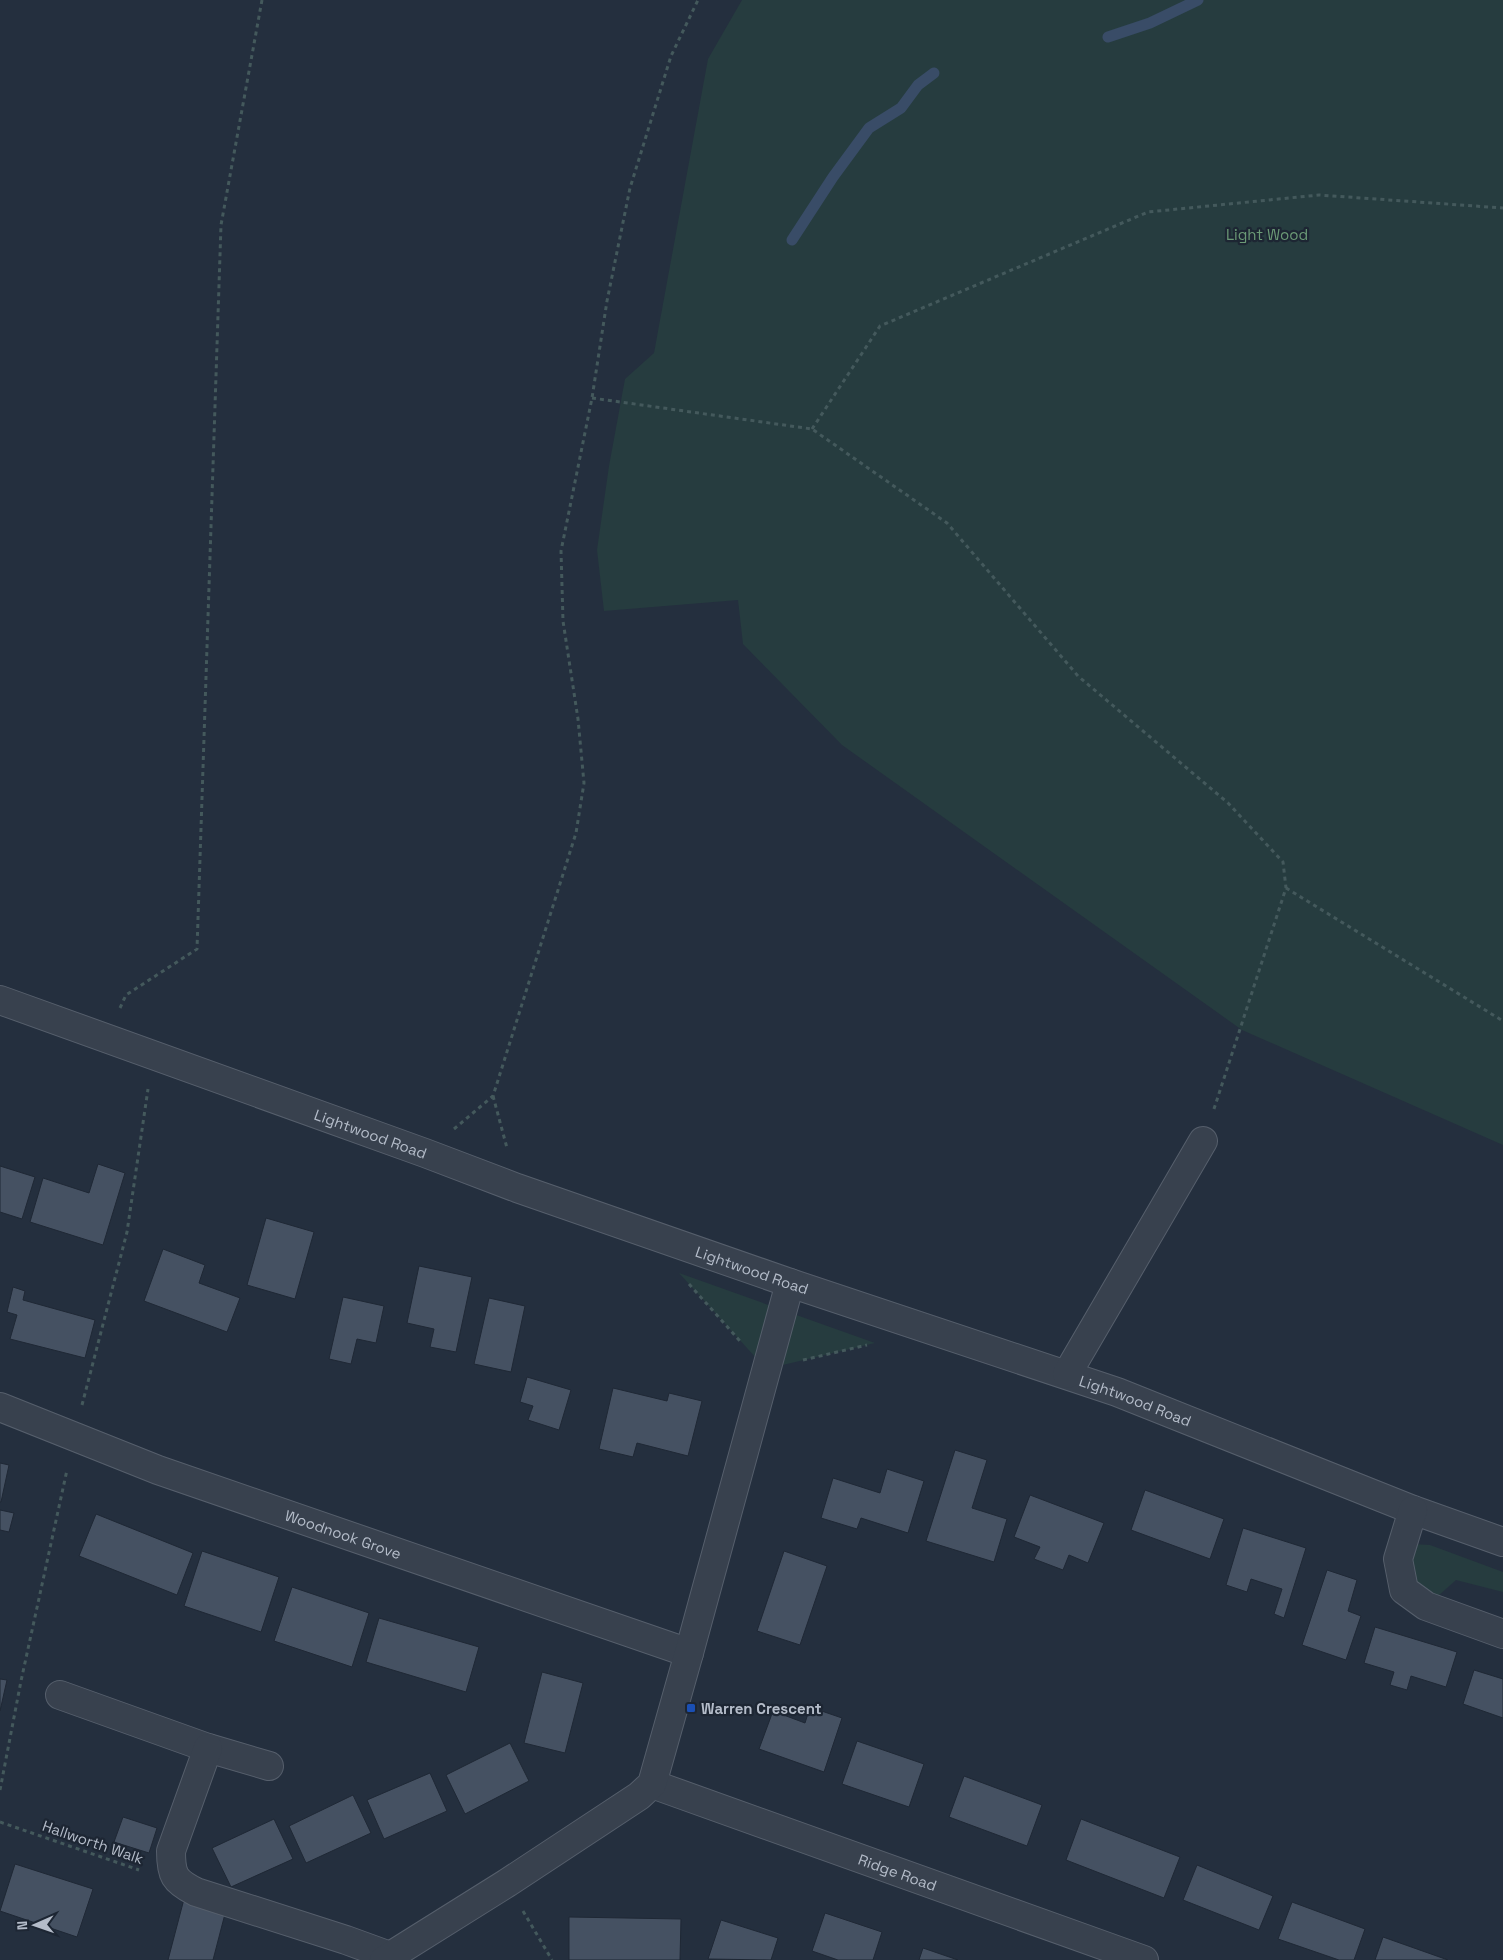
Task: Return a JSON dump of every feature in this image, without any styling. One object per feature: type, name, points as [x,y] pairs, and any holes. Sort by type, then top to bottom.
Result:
[{"type":"street","name":"Lightwood Road","points":[[0,1000],[517,1188],[790,1283],[1117,1392],[1413,1510],[1503,1542]]},
{"type":"street","points":[[1066,1374],[1203,1140]]},
{"type":"street","points":[[208,1748],[172,1850],[171,1868],[179,1884],[196,1892],[346,1940],[387,1958],[507,1883],[639,1796],[652,1784],[790,1283]]},
{"type":"street","name":"Woodnook Grove","points":[[0,1407],[167,1473],[689,1653]]},
{"type":"street","points":[[1413,1510],[1398,1559],[1404,1590],[1426,1606],[1503,1634]]},
{"type":"street","points":[[60,1696],[208,1748],[269,1766]]},
{"type":"street","name":"Ridge Road","points":[[652,1784],[1144,1960]]},
{"type":"path","points":[[108,1039],[126,995],[197,948],[221,225],[262,0]]},
{"type":"path","points":[[517,1188],[493,1096],[576,834],[584,783],[578,720],[563,622],[561,551],[592,398],[606,301],[630,188],[671,56],[698,0]]},
{"type":"path","points":[[812,429],[880,326],[1148,212],[1319,196],[1503,208]]},
{"type":"path","points":[[592,398],[812,429],[947,523],[1078,676],[1228,803],[1283,862],[1286,888],[1203,1140]]},
{"type":"path","points":[[1286,888],[1503,1021]]},
{"type":"path","points":[[0,1790],[21,1681],[74,1436],[127,1232],[154,1056]]},
{"type":"path","points":[[425,1153],[493,1096]]},
{"type":"path","name":"Hallworth Walk","points":[[0,1822],[179,1884]]},
{"type":"path","points":[[507,1883],[552,1960]]},
{"type":"green space","name":"Light Wood","points":[[742,0],[1503,0],[1503,1145],[1242,1030],[842,745],[743,644],[738,600],[604,611],[597,550],[609,466],[625,379],[654,353],[708,59]]},
{"type":"green space","points":[[679,1273],[875,1343],[766,1369]]},
{"type":"green space","points":[[1412,1544],[1430,1545],[1503,1572],[1503,1592],[1456,1580],[1438,1596],[1415,1582],[1411,1562]]},
{"type":"building","points":[[98,1164],[125,1173],[103,1245],[30,1222],[43,1178],[89,1193]]},
{"type":"building","points":[[0,1166],[35,1177],[22,1219],[0,1212]]},
{"type":"building","points":[[266,1218],[314,1232],[295,1299],[247,1285]]},
{"type":"building","points":[[163,1249],[205,1265],[199,1283],[240,1298],[227,1332],[144,1301]]},
{"type":"building","points":[[419,1266],[472,1277],[456,1352],[430,1347],[434,1329],[407,1323]]},
{"type":"building","points":[[13,1287],[25,1291],[23,1300],[95,1320],[85,1358],[10,1339],[17,1315],[7,1312]]},
{"type":"building","points":[[343,1297],[384,1306],[376,1343],[357,1339],[351,1364],[329,1359]]},
{"type":"building","points":[[489,1298],[525,1306],[511,1372],[474,1364]]},
{"type":"building","points":[[527,1377],[571,1390],[559,1430],[528,1420],[533,1406],[520,1402]]},
{"type":"building","points":[[613,1388],[667,1401],[669,1393],[702,1401],[688,1456],[637,1443],[633,1457],[599,1449]]},
{"type":"building","points":[[955,1450],[987,1460],[972,1508],[1007,1519],[994,1562],[926,1541]]},
{"type":"building","points":[[0,1463],[9,1465],[1,1502],[0,1502]]},
{"type":"building","points":[[887,1469],[924,1481],[908,1533],[861,1518],[857,1529],[821,1518],[833,1478],[880,1493]]},
{"type":"building","points":[[1145,1490],[1224,1519],[1210,1559],[1131,1530]]},
{"type":"building","points":[[1030,1495],[1104,1523],[1088,1563],[1069,1555],[1063,1570],[1034,1559],[1040,1547],[1014,1537]]},
{"type":"building","points":[[0,1510],[14,1513],[9,1532],[0,1530]]},
{"type":"building","points":[[96,1514],[193,1553],[177,1595],[79,1556]]},
{"type":"building","points":[[1243,1528],[1306,1548],[1284,1618],[1274,1614],[1282,1589],[1251,1579],[1247,1592],[1226,1585]]},
{"type":"building","points":[[202,1551],[279,1577],[261,1632],[184,1606]]},
{"type":"building","points":[[784,1551],[827,1566],[800,1645],[757,1631]]},
{"type":"building","points":[[1327,1570],[1357,1580],[1348,1611],[1361,1616],[1346,1660],[1302,1645]]},
{"type":"building","points":[[292,1587],[369,1613],[352,1667],[274,1641]]},
{"type":"building","points":[[379,1618],[479,1647],[466,1692],[366,1662]]},
{"type":"building","points":[[1375,1627],[1457,1652],[1446,1687],[1411,1676],[1407,1690],[1390,1685],[1394,1672],[1364,1663]]},
{"type":"building","points":[[1474,1670],[1503,1679],[1503,1718],[1463,1704]]},
{"type":"building","points":[[542,1672],[583,1683],[565,1753],[524,1743]]},
{"type":"building","points":[[0,1679],[7,1680],[0,1711]]},
{"type":"building","points":[[810,1707],[842,1718],[824,1772],[759,1749],[773,1711],[805,1723]]},
{"type":"building","points":[[857,1741],[924,1764],[909,1807],[842,1784]]},
{"type":"building","points":[[510,1743],[529,1781],[465,1814],[446,1775]]},
{"type":"building","points":[[430,1773],[447,1811],[384,1839],[367,1800]]},
{"type":"building","points":[[964,1776],[1042,1805],[1027,1846],[949,1817]]},
{"type":"building","points":[[353,1795],[371,1833],[306,1863],[289,1826]]},
{"type":"building","points":[[123,1817],[157,1828],[149,1853],[114,1842]]},
{"type":"building","points":[[274,1819],[293,1859],[231,1887],[212,1848]]},
{"type":"building","points":[[1081,1819],[1180,1857],[1164,1898],[1066,1860]]},
{"type":"building","points":[[15,1864],[93,1889],[77,1937],[0,1911]]},
{"type":"building","points":[[1197,1865],[1273,1896],[1259,1930],[1183,1900]]},
{"type":"building","points":[[184,1899],[226,1910],[213,1960],[168,1960]]},
{"type":"building","points":[[1292,1902],[1365,1929],[1354,1960],[1339,1960],[1278,1939]]},
{"type":"building","points":[[825,1913],[882,1932],[873,1960],[838,1960],[812,1951]]},
{"type":"building","points":[[569,1917],[681,1919],[680,1960],[569,1960]]},
{"type":"building","points":[[721,1920],[778,1938],[771,1960],[708,1959]]},
{"type":"building","points":[[1383,1937],[1448,1960],[1375,1960]]},
{"type":"building","points":[[923,1948],[958,1960],[919,1960]]},
{"type":"waterway","points":[[1108,37],[1150,23],[1198,0]]},
{"type":"waterway","points":[[792,240],[833,177],[869,128],[901,108],[918,85],[934,73]]},
{"type":"place","name":"Warren Crescent","points":[[691,1708]]}]
